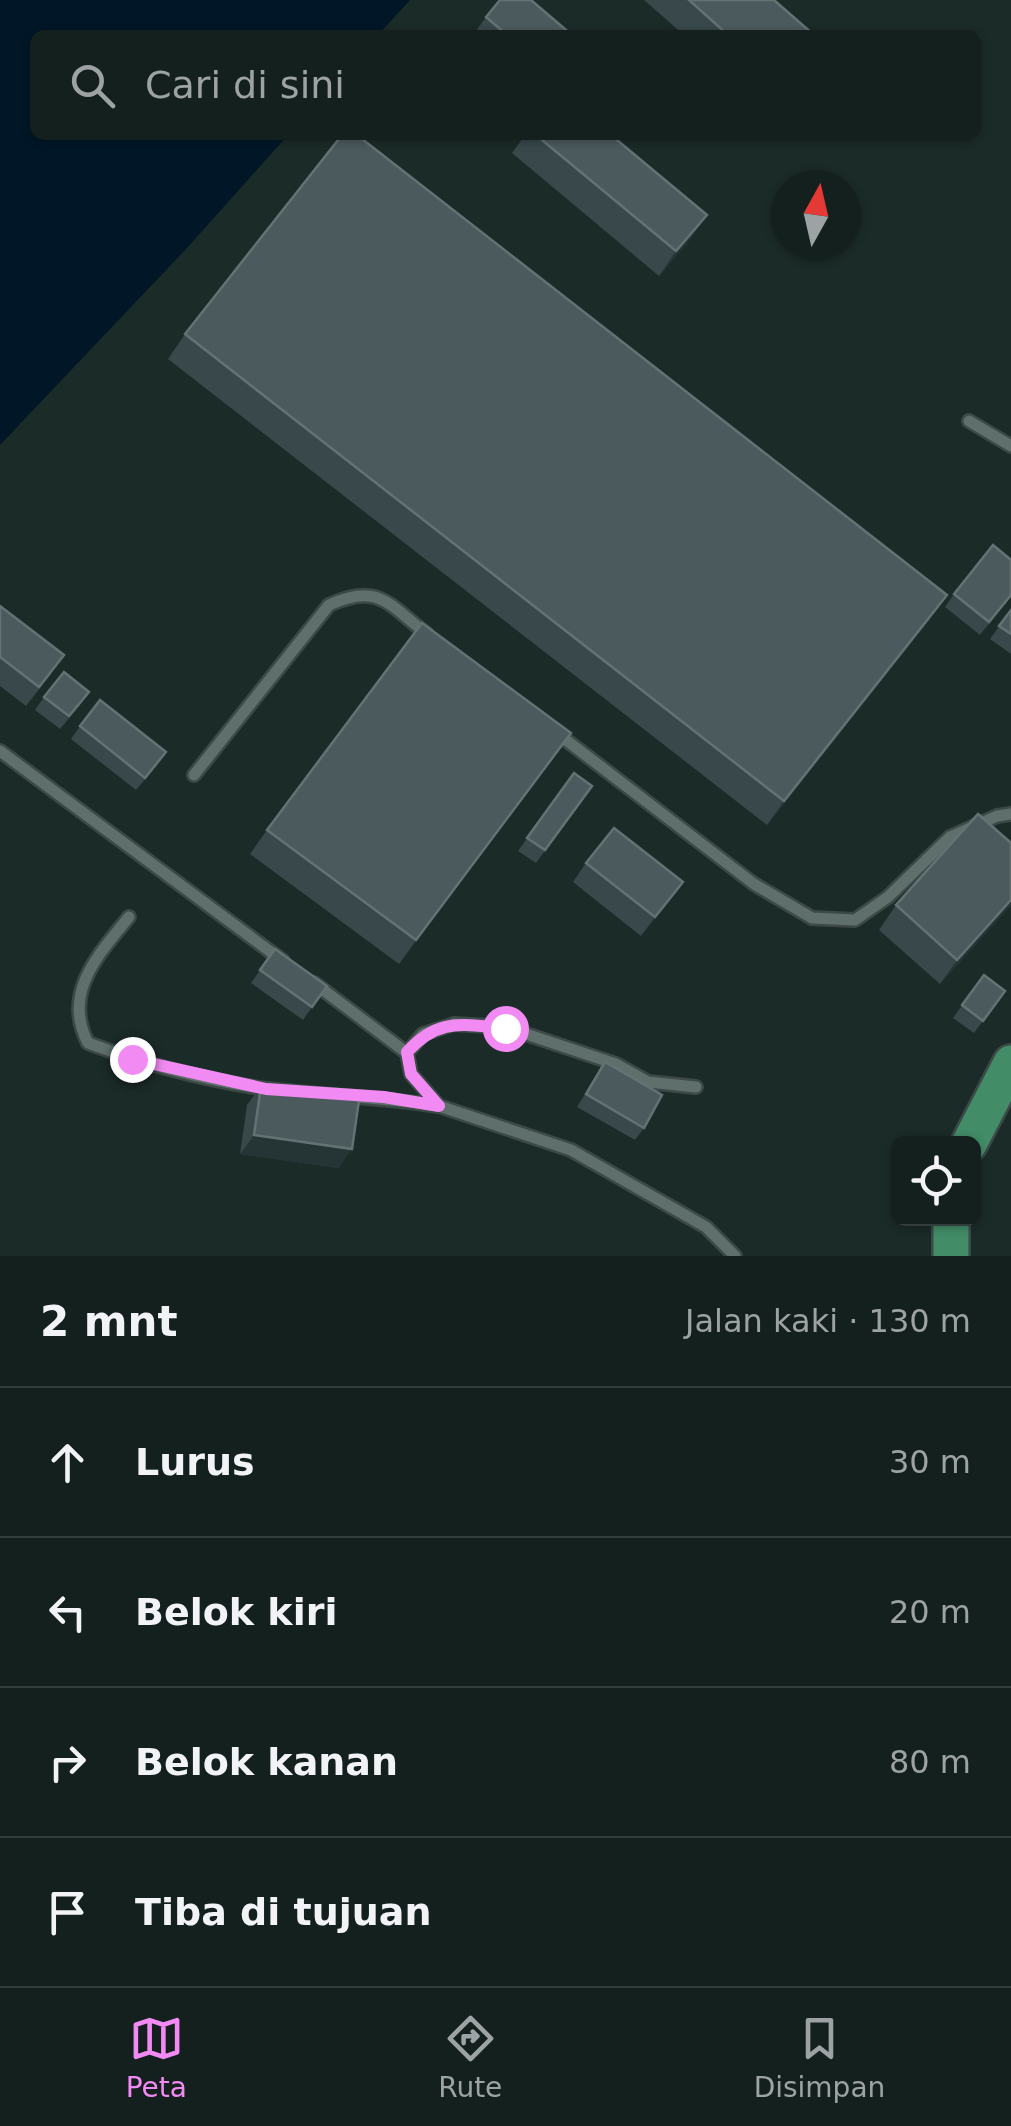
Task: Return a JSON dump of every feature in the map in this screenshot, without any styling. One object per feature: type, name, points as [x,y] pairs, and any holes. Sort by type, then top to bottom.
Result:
[{"type":"main road","points":[[972,1136],[1011,1063]]},
{"type":"main road","points":[[950,1256],[951,1226]]},
{"type":"lane","points":[[969,421],[1011,446]]},
{"type":"lane","points":[[194,775],[329,605],[349,596],[368,594],[380,598],[442,646]]},
{"type":"lane","points":[[536,717],[754,884],[812,918],[855,920],[888,897],[950,837],[996,816],[1011,814]]},
{"type":"lane","points":[[0,751],[407,1052],[411,1074],[439,1106]]},
{"type":"lane","points":[[129,917],[85,976],[78,1023],[88,1043],[132,1059],[266,1089],[384,1097],[439,1106],[571,1150],[706,1227],[735,1256]]},
{"type":"lane","points":[[407,1052],[423,1034],[454,1024],[505,1028],[616,1064],[648,1082],[696,1087]]},
{"type":"water","points":[[0,0],[410,0],[383,30],[30,30],[30,140],[284,140],[0,445]]},
{"type":"building","points":[[500,0],[531,0],[566,30],[501,30],[486,17]]},
{"type":"building","points":[[689,0],[774,0],[808,30],[722,30]]},
{"type":"building","points":[[338,140],[363,140],[947,595],[784,801],[185,334]]},
{"type":"building","points":[[542,140],[617,140],[707,215],[676,251]]},
{"type":"building","points":[[993,545],[1011,560],[1011,595],[989,622],[954,594]]},
{"type":"building","points":[[0,606],[64,655],[39,687],[0,657]]},
{"type":"building","points":[[1011,610],[1011,634],[999,626]]},
{"type":"building","points":[[422,623],[571,733],[416,940],[267,830]]},
{"type":"building","points":[[64,672],[89,692],[69,716],[44,697]]},
{"type":"building","points":[[100,700],[166,752],[145,778],[80,726]]},
{"type":"building","points":[[574,773],[592,786],[545,850],[527,838]]},
{"type":"building","points":[[978,814],[1011,843],[1011,900],[957,960],[896,905]]},
{"type":"building","points":[[614,828],[683,882],[655,917],[586,863]]},
{"type":"building","points":[[275,949],[327,986],[312,1007],[260,970]]},
{"type":"building","points":[[984,975],[1005,991],[983,1021],[962,1005]]},
{"type":"building","points":[[605,1062],[662,1095],[644,1128],[586,1094]]},
{"type":"building","points":[[261,1086],[359,1100],[352,1149],[254,1135]]},
{"type":"route","points":[[132,1059],[266,1089],[384,1097],[439,1106],[411,1074],[407,1052],[423,1034],[454,1024],[505,1028]]}]
